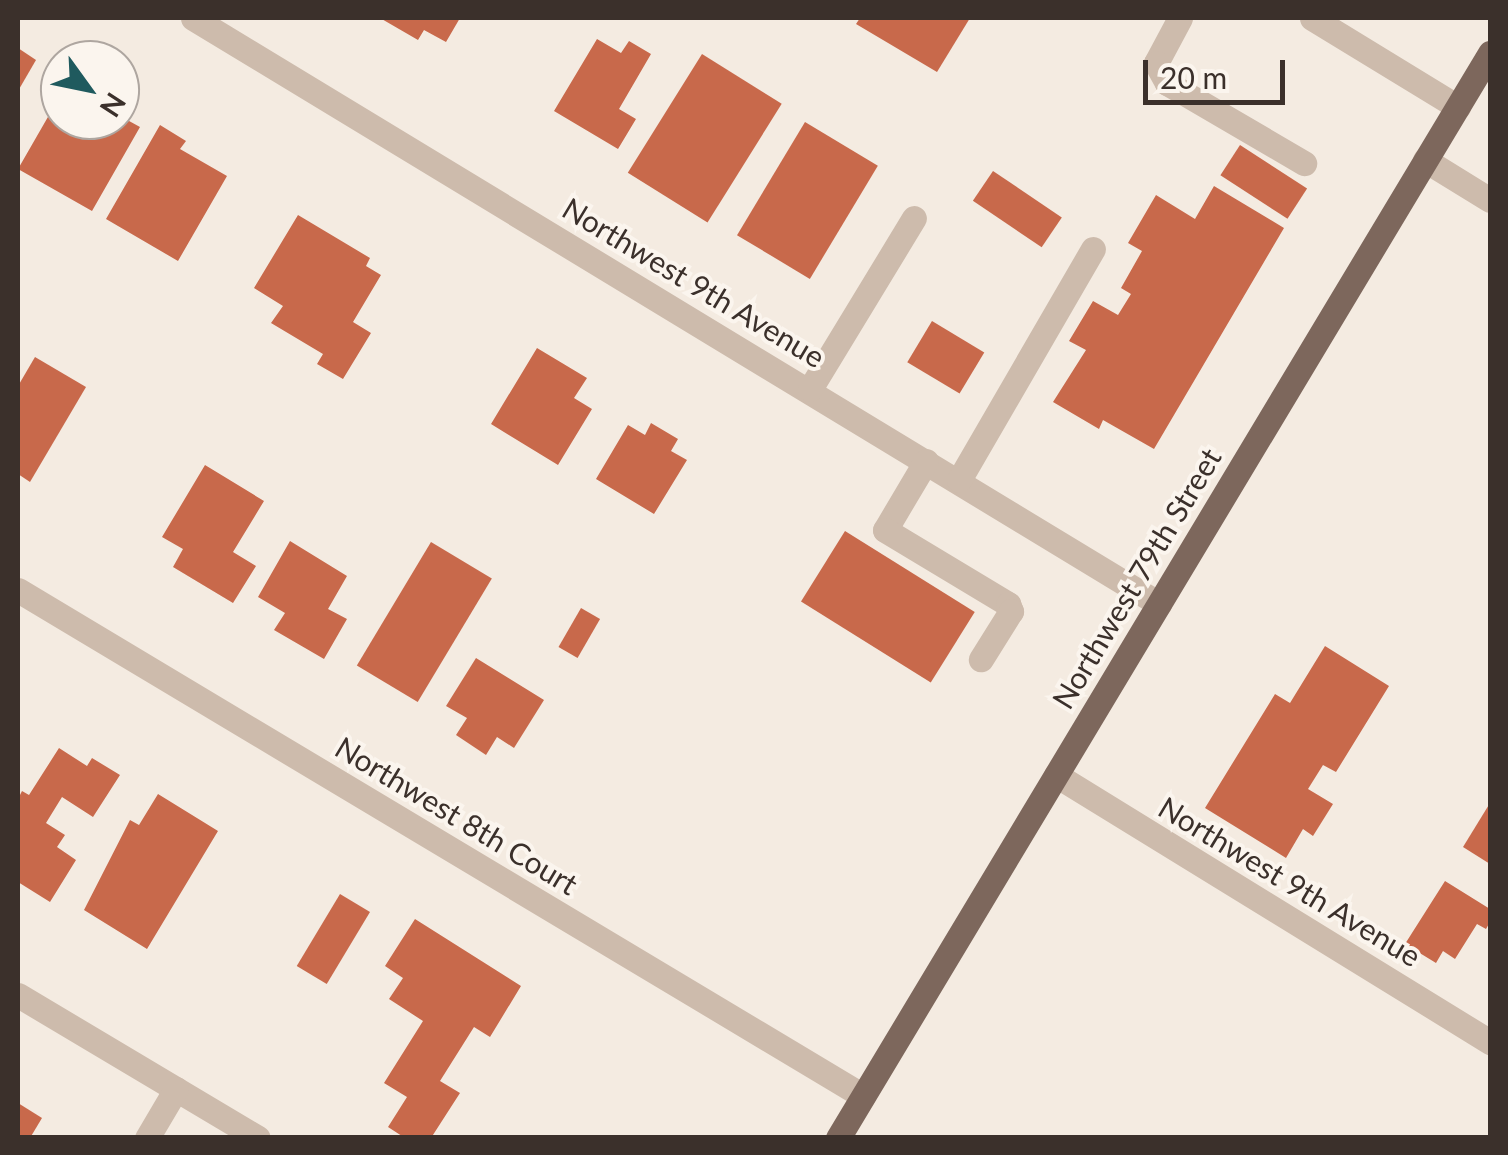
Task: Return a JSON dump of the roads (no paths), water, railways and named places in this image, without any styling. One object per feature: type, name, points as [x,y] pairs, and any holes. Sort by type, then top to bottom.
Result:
[{"type":"main road","name":"Northwest 79th Street","points":[[838,1138],[1490,53]]},
{"type":"street","name":"Northwest 9th Avenue","points":[[193,18],[1159,604]]},
{"type":"street","points":[[1180,18],[1156,63],[1166,83],[1304,163]]},
{"type":"street","points":[[1312,18],[1340,25],[1458,107]]},
{"type":"street","points":[[1426,160],[1490,200]]},
{"type":"street","points":[[810,389],[914,218]]},
{"type":"street","points":[[959,480],[1094,250]]},
{"type":"street","points":[[926,461],[884,530],[1008,604],[1011,611],[981,659]]},
{"type":"street","name":"Northwest 8th Court","points":[[18,590],[863,1096]]},
{"type":"street","name":"Northwest 9th Avenue","points":[[1056,775],[1490,1042]]},
{"type":"street","points":[[18,995],[258,1138]]},
{"type":"street","points":[[147,1138],[176,1089]]}]
